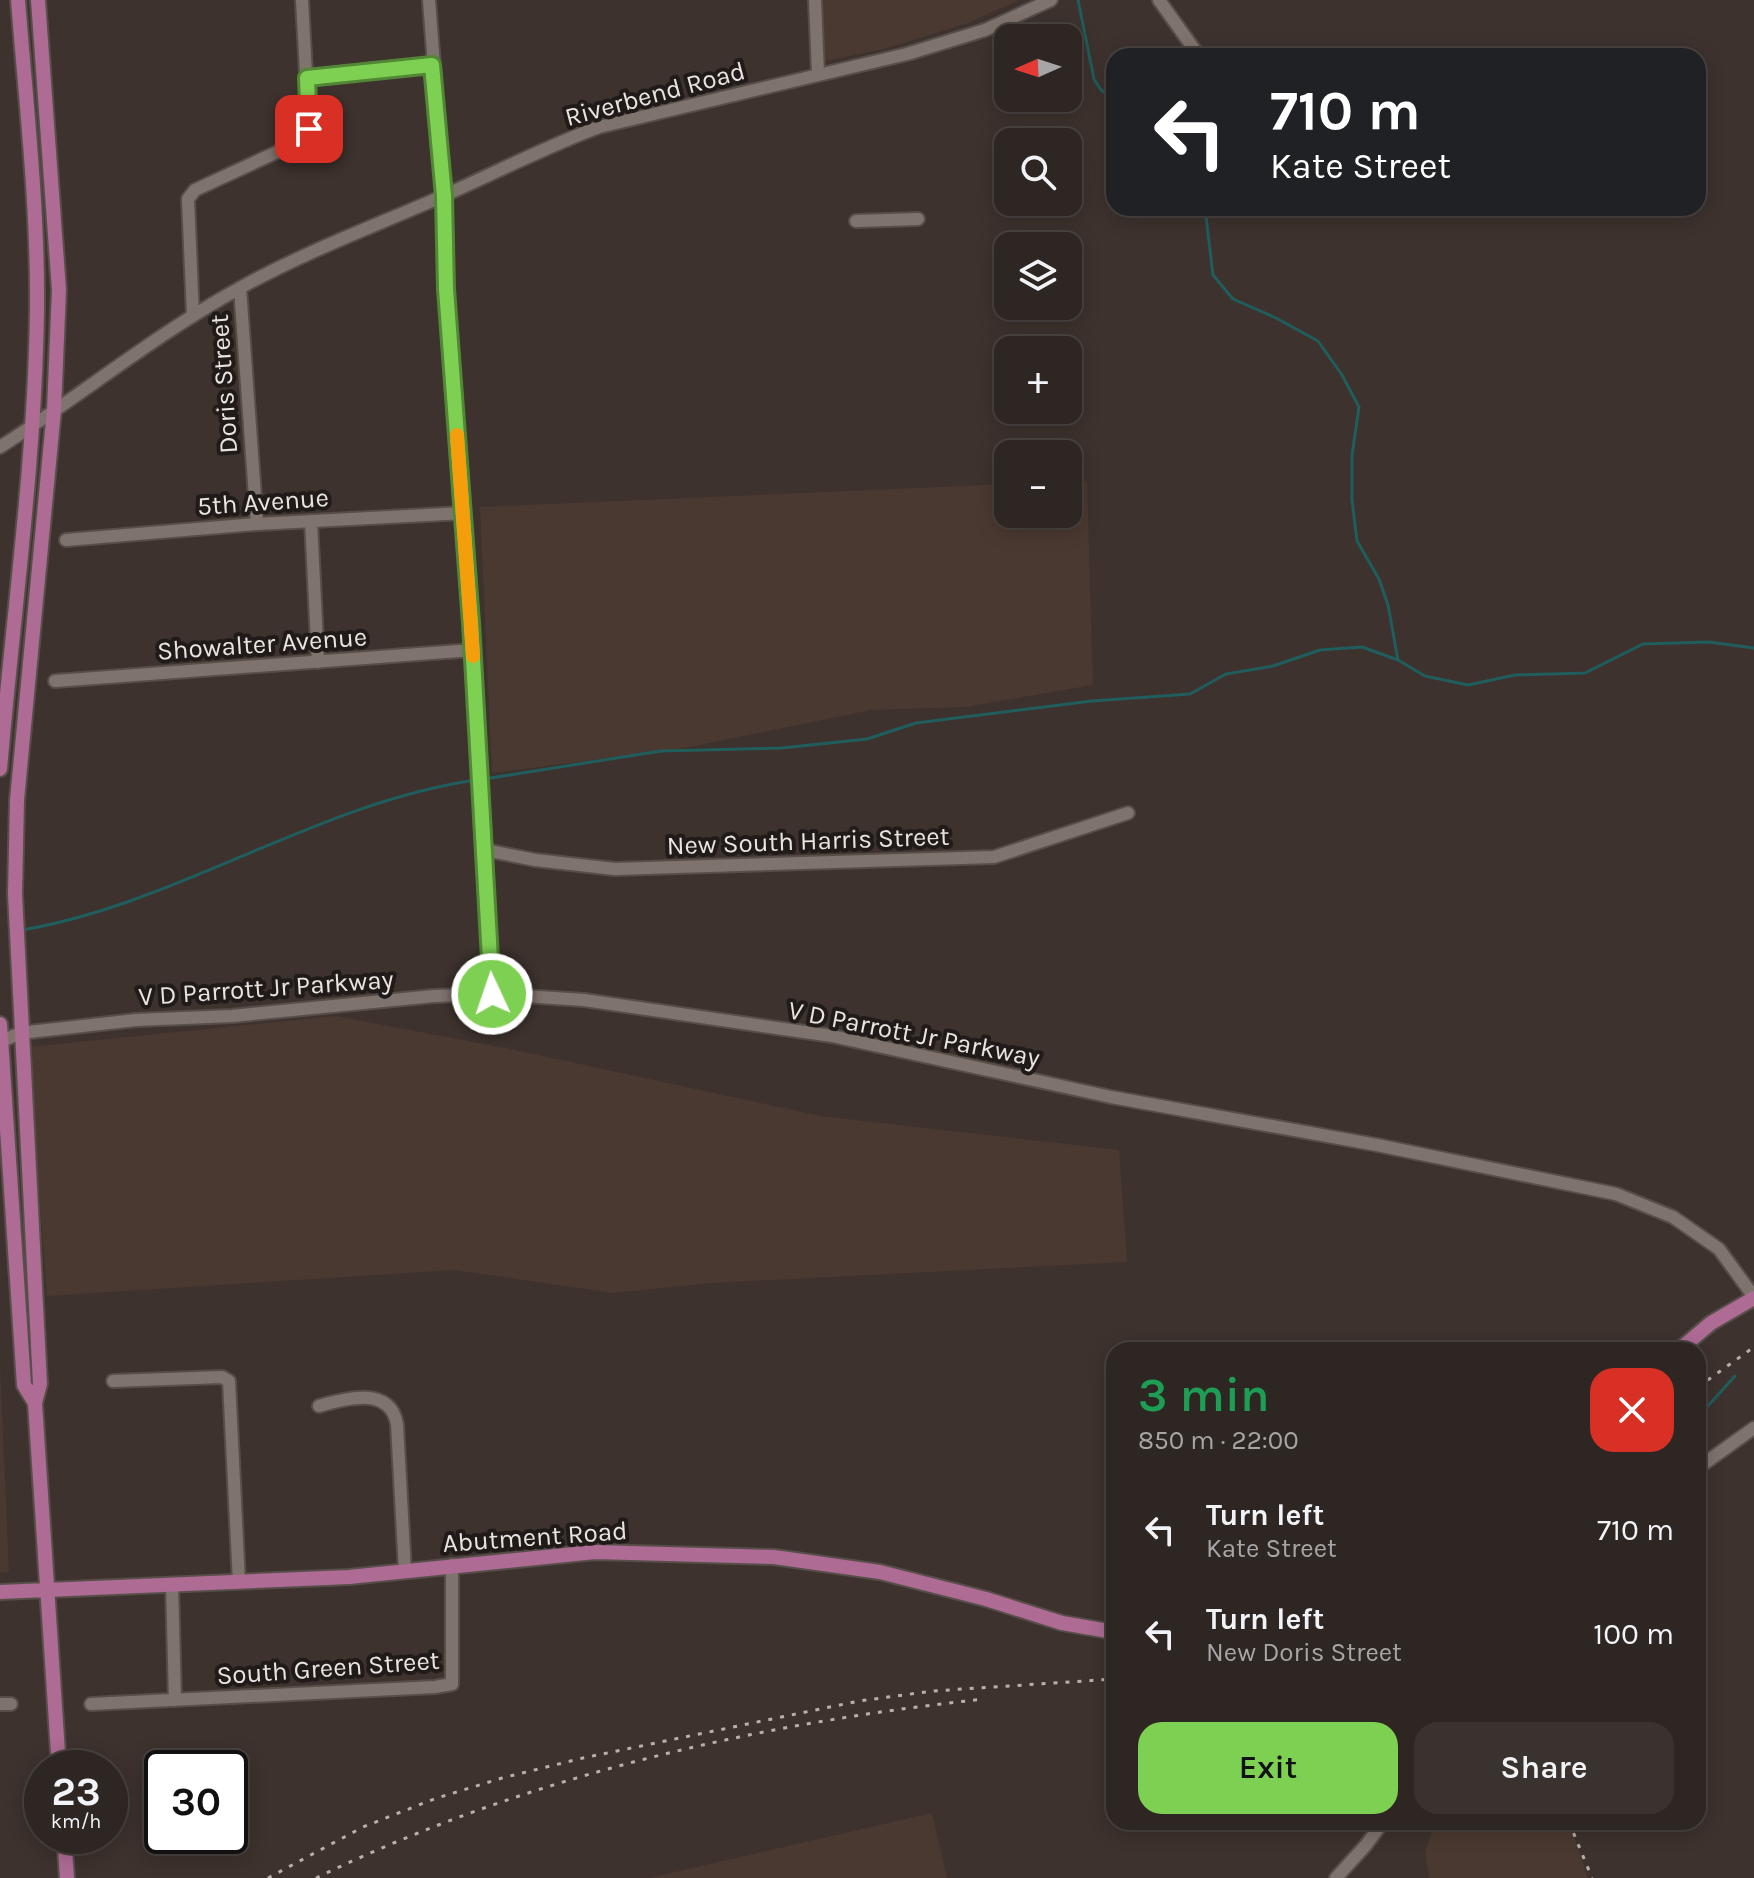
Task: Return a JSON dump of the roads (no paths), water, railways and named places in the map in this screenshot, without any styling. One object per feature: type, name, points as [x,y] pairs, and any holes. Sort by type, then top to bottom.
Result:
[{"type":"main road","points":[[0,769],[33,426],[37,309],[36,239],[18,0]]},
{"type":"main road","points":[[38,0],[59,290],[54,410],[17,800],[15,894],[40,1384],[35,1403],[58,1750]]},
{"type":"main road","points":[[0,1024],[24,1385],[35,1403]]},
{"type":"main road","points":[[1688,1342],[1711,1323],[1754,1297]]},
{"type":"main road","name":"Abutment Road","points":[[0,1592],[405,1571],[595,1552],[774,1557],[880,1572],[986,1599],[1062,1623],[1106,1631]]},
{"type":"main road","points":[[65,1854],[67,1878]]},
{"type":"street","points":[[193,316],[188,199],[195,190],[307,136],[302,0]]},
{"type":"street","points":[[429,0],[444,196],[446,289],[473,650],[492,994]]},
{"type":"street","points":[[815,0],[818,74]]},
{"type":"street","name":"Riverbend Road","points":[[0,447],[193,316],[240,288],[328,245],[552,146],[599,127],[907,54],[985,30],[1051,0]]},
{"type":"street","points":[[1159,0],[1193,48]]},
{"type":"street","points":[[307,78],[432,65]]},
{"type":"street","points":[[856,221],[918,219]]},
{"type":"street","name":"Doris Street","points":[[240,288],[257,524]]},
{"type":"street","name":"5th Avenue","points":[[66,540],[257,524],[464,513]]},
{"type":"street","points":[[311,521],[318,662]]},
{"type":"street","name":"Showalter Avenue","points":[[55,681],[473,650]]},
{"type":"street","name":"New South Harris Street","points":[[485,850],[535,860],[615,869],[994,857],[1128,813]]},
{"type":"street","name":"V D Parrott Jr Parkway","points":[[0,1042],[20,1033],[136,1020],[232,1016],[434,996],[492,994],[584,1000],[832,1036],[1111,1097],[1377,1145],[1616,1194],[1673,1217],[1719,1249],[1754,1297]]},
{"type":"street","points":[[113,1381],[222,1377],[229,1381],[239,1582]]},
{"type":"street","points":[[319,1406],[339,1400],[376,1398],[383,1400],[393,1410],[397,1424],[405,1571]]},
{"type":"street","points":[[1706,1462],[1754,1428]]},
{"type":"street","name":"South Green Street","points":[[91,1704],[452,1684],[452,1565]]},
{"type":"street","points":[[172,1584],[175,1700]]},
{"type":"street","points":[[1336,1878],[1377,1830]]},
{"type":"waterway","points":[[1078,0],[1094,79],[1106,93]]},
{"type":"waterway","points":[[1206,216],[1213,275],[1233,299],[1318,341],[1342,375],[1359,407],[1352,455],[1352,500],[1357,541],[1379,579],[1388,605],[1398,660]]},
{"type":"waterway","points":[[484,779],[661,751],[782,748],[867,739],[916,723],[1092,701],[1190,694],[1226,674],[1273,666],[1320,650],[1362,647],[1398,660],[1425,676],[1468,685],[1515,675],[1585,673],[1643,644],[1709,642],[1754,648]]},
{"type":"waterway","points":[[22,930],[80,917],[137,898],[360,809],[417,792],[476,780]]},
{"type":"waterway","points":[[1706,1408],[1735,1376]]},
{"type":"railway","points":[[1706,1381],[1754,1347]]},
{"type":"railway","points":[[268,1878],[363,1827],[434,1799],[583,1758],[859,1701],[933,1691],[1106,1680]]},
{"type":"railway","points":[[316,1878],[395,1842],[476,1811],[559,1783],[643,1760],[813,1723],[985,1699]]},
{"type":"railway","points":[[1572,1830],[1592,1878]]}]
